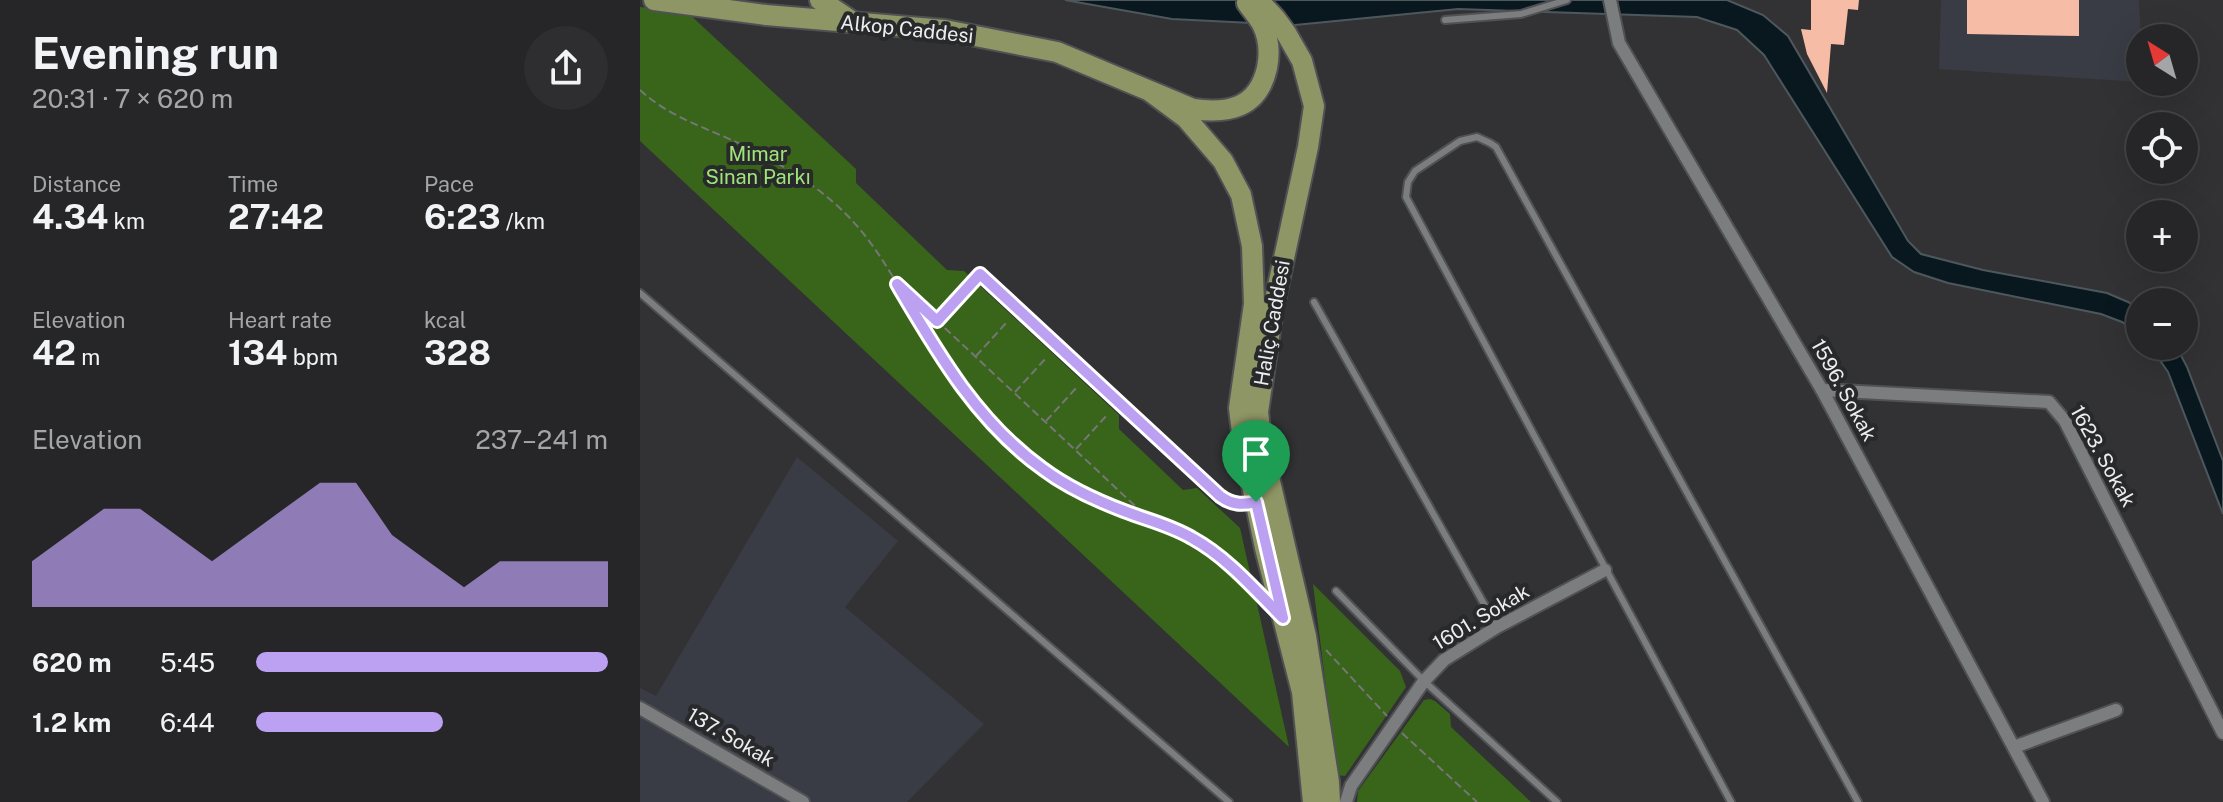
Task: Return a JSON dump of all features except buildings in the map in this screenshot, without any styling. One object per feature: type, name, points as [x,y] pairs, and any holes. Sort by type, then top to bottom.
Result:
[{"type":"main road","name":"Alkop Caddesi","points":[[654,0],[766,15],[945,30],[1057,52],[1151,92]]},
{"type":"main road","points":[[692,5],[728,0]]},
{"type":"main road","points":[[820,0],[854,23]]},
{"type":"main road","points":[[1151,92],[1193,109],[1217,112],[1251,100],[1266,73],[1270,52],[1263,26],[1245,0]]},
{"type":"main road","name":"Haliç Caddesi","points":[[1258,0],[1275,18],[1302,61],[1314,106],[1273,309],[1258,412],[1262,447],[1306,636],[1330,802]]},
{"type":"main road","name":"Haliç Caddesi","points":[[1151,92],[1186,118],[1223,161],[1241,195],[1252,246],[1254,304],[1239,408],[1256,502],[1302,692],[1313,802]]},
{"type":"street","name":"1596. Sokak","points":[[1610,0],[1619,43],[1626,57],[1822,390],[2043,802]]},
{"type":"street","points":[[980,274],[1226,501],[1239,504],[1256,502]]},
{"type":"street","name":"1623. Sokak","points":[[1822,390],[2049,402],[2065,421],[2223,733]]},
{"type":"street","name":"1601. Sokak","points":[[1346,802],[1351,786],[1424,681],[1444,660],[1497,627],[1605,570]]},
{"type":"street","name":"137. Sokak","points":[[640,708],[803,802]]},
{"type":"street","points":[[2014,747],[2116,710]]},
{"type":"lane","points":[[1445,20],[1521,14],[1567,0]]},
{"type":"lane","points":[[1731,802],[1406,197],[1408,182],[1415,171],[1460,141],[1477,137],[1496,147],[1858,802]]},
{"type":"lane","points":[[640,293],[1229,802]]},
{"type":"lane","points":[[1314,302],[1497,627]]},
{"type":"lane","points":[[1336,591],[1424,681],[1557,802]]},
{"type":"path","points":[[640,90],[683,119],[747,147],[799,176],[860,228],[957,381],[983,415],[1042,469],[1077,491],[1194,539],[1261,596]]},
{"type":"path","points":[[937,321],[980,274]]},
{"type":"path","points":[[897,284],[1150,520]]},
{"type":"path","points":[[975,357],[1008,321]]},
{"type":"path","points":[[1014,393],[1047,357]]},
{"type":"path","points":[[1045,422],[1078,386]]},
{"type":"path","points":[[1075,450],[1108,414]]},
{"type":"shaded area","points":[[1065,0],[1727,0],[1763,15],[1788,36],[1908,241],[1921,254],[1983,270],[2107,293],[2126,301],[2126,325],[2101,314],[1948,283],[1914,272],[1892,257],[1764,55],[1737,30],[1697,17],[1458,9],[1295,25],[1172,19]]},
{"type":"shaded area","points":[[1941,0],[2139,0],[2140,24],[2126,24],[2126,81],[1939,69]]},
{"type":"shaded area","points":[[2160,360],[2183,360],[2187,367],[2223,461],[2223,514],[2168,372]]},
{"type":"shaded area","points":[[797,457],[898,541],[845,607],[984,724],[907,802],[640,802],[640,688],[656,696]]},
{"type":"green space","name":"Mimar Sinan Parkı","points":[[640,7],[687,12],[856,169],[856,183],[947,270],[964,271],[1119,415],[1119,429],[1183,490],[1197,488],[1240,528],[1289,747],[640,141]]},
{"type":"green space","points":[[1313,584],[1400,671],[1406,687],[1345,776],[1337,775]]},
{"type":"green space","points":[[1430,699],[1450,714],[1451,727],[1531,802],[1357,802],[1358,791],[1424,700]]},
{"type":"route","points":[[980,274],[1226,501],[1239,504],[1256,502],[1283,618],[1240,575],[1194,539],[1077,491],[1042,469],[983,415],[957,381],[897,284],[937,321],[980,274]]}]
